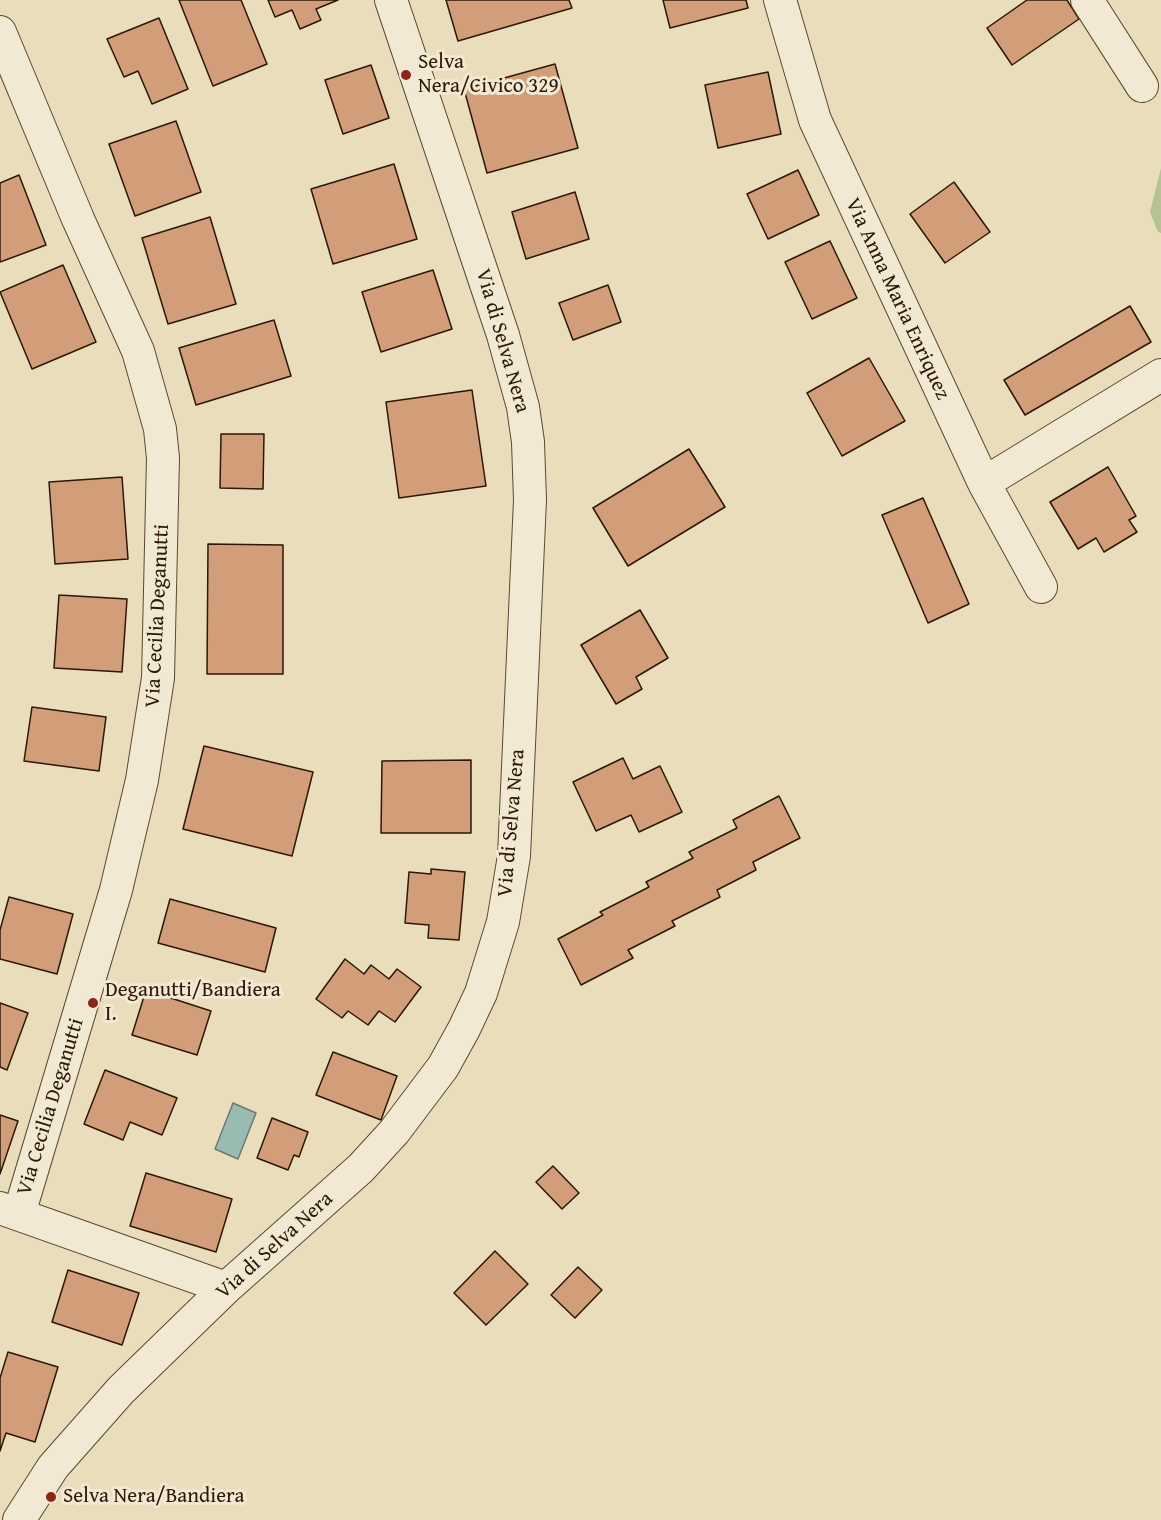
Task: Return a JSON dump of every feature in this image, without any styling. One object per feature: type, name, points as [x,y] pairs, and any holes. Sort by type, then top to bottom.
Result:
[{"type":"street","name":"Via di Selva Nera","points":[[19,1520],[53,1467],[100,1413],[226,1288],[361,1168],[393,1132],[430,1084],[464,1029],[481,993],[500,935],[512,877],[530,500],[524,416],[491,297],[421,95],[391,0]]},
{"type":"street","name":"Via Anna Maria Enriquez","points":[[780,0],[815,120],[984,483],[1041,587]]},
{"type":"street","points":[[1087,0],[1142,86]]},
{"type":"street","name":"Via Cecilia Deganutti","points":[[0,32],[78,219],[138,351],[156,414],[163,458],[158,666],[142,780],[116,890],[9,1211]]},
{"type":"street","points":[[984,483],[1161,375]]},
{"type":"street","points":[[9,1211],[226,1288]]},
{"type":"green space","points":[[1161,168],[1161,233],[1158,232],[1150,212]]},
{"type":"water","points":[[233,1103],[256,1113],[238,1159],[215,1149]]},
{"type":"building","points":[[179,0],[241,0],[267,64],[213,86]]},
{"type":"building","points":[[268,0],[338,0],[316,9],[321,20],[300,29],[292,10],[275,17]]},
{"type":"building","points":[[446,0],[569,0],[572,8],[458,41]]},
{"type":"building","points":[[663,0],[746,0],[748,8],[670,28]]},
{"type":"building","points":[[1027,0],[1067,0],[1079,19],[1012,65],[987,28]]},
{"type":"building","points":[[159,18],[188,89],[152,104],[138,71],[124,77],[107,39]]},
{"type":"building","points":[[555,64],[578,148],[487,173],[464,89]]},
{"type":"building","points":[[371,65],[389,118],[343,134],[325,80]]},
{"type":"building","points":[[768,72],[781,134],[718,148],[705,85]]},
{"type":"building","points":[[176,121],[201,192],[135,216],[109,144]]},
{"type":"building","points":[[394,164],[417,239],[333,264],[311,189]]},
{"type":"building","points":[[798,170],[819,215],[768,239],[747,194]]},
{"type":"building","points":[[19,175],[46,245],[0,262],[0,183]]},
{"type":"building","points":[[954,182],[990,232],[945,263],[910,214]]},
{"type":"building","points":[[575,192],[589,239],[526,259],[512,212]]},
{"type":"building","points":[[210,217],[236,304],[168,324],[142,238]]},
{"type":"building","points":[[830,241],[857,298],[812,319],[785,262]]},
{"type":"building","points":[[63,265],[96,342],[32,369],[0,292]]},
{"type":"building","points":[[433,270],[452,329],[381,352],[362,292]]},
{"type":"building","points":[[608,285],[621,322],[573,340],[559,303]]},
{"type":"building","points":[[1130,306],[1151,342],[1025,415],[1004,380]]},
{"type":"building","points":[[274,320],[291,376],[196,405],[179,348]]},
{"type":"building","points":[[869,358],[905,421],[842,456],[807,393]]},
{"type":"building","points":[[472,390],[486,486],[399,498],[386,402]]},
{"type":"building","points":[[221,434],[264,434],[263,489],[220,488]]},
{"type":"building","points":[[689,449],[725,507],[628,566],[593,508]]},
{"type":"building","points":[[1108,467],[1136,516],[1129,520],[1137,532],[1104,552],[1096,538],[1078,549],[1050,502]]},
{"type":"building","points":[[122,477],[128,559],[55,564],[49,482]]},
{"type":"building","points":[[923,498],[969,604],[928,623],[882,515]]},
{"type":"building","points":[[208,544],[283,545],[283,674],[207,674]]},
{"type":"building","points":[[59,595],[127,599],[122,672],[54,668]]},
{"type":"building","points":[[640,610],[668,658],[636,677],[642,689],[616,704],[581,645]]},
{"type":"building","points":[[32,707],[106,717],[99,771],[24,761]]},
{"type":"building","points":[[204,746],[313,772],[292,856],[183,829]]},
{"type":"building","points":[[623,758],[633,779],[660,766],[682,812],[639,832],[631,815],[596,831],[573,782]]},
{"type":"building","points":[[471,760],[471,833],[381,833],[382,761]]},
{"type":"building","points":[[779,796],[800,838],[753,862],[756,870],[717,890],[720,897],[672,921],[675,926],[628,950],[633,958],[581,985],[558,939],[603,915],[600,912],[649,887],[646,882],[693,858],[689,852],[737,828],[733,820]]},
{"type":"building","points":[[431,869],[465,872],[459,940],[428,938],[429,925],[405,923],[409,872],[431,874]]},
{"type":"building","points":[[9,897],[73,914],[57,974],[0,959],[0,930]]},
{"type":"building","points":[[170,899],[276,928],[265,972],[158,943]]},
{"type":"building","points":[[345,959],[364,974],[371,965],[389,979],[397,969],[421,987],[395,1022],[379,1011],[368,1025],[348,1011],[342,1018],[316,999]]},
{"type":"building","points":[[146,990],[211,1011],[197,1055],[132,1035]]},
{"type":"building","points":[[0,1003],[28,1013],[7,1070],[0,1067]]},
{"type":"building","points":[[333,1052],[397,1076],[381,1120],[316,1095]]},
{"type":"building","points":[[105,1070],[177,1098],[162,1135],[130,1122],[123,1140],[84,1124]]},
{"type":"building","points":[[0,1115],[18,1121],[0,1174]]},
{"type":"building","points":[[272,1118],[308,1132],[299,1157],[294,1155],[288,1170],[257,1158]]},
{"type":"building","points":[[553,1166],[579,1193],[562,1209],[536,1182]]},
{"type":"building","points":[[146,1173],[232,1199],[216,1252],[130,1226]]},
{"type":"building","points":[[495,1251],[528,1284],[486,1325],[454,1293]]},
{"type":"building","points":[[578,1267],[602,1290],[575,1318],[551,1295]]},
{"type":"building","points":[[68,1270],[139,1293],[122,1345],[52,1322]]},
{"type":"building","points":[[8,1352],[58,1367],[35,1442],[6,1433],[0,1451],[0,1378]]},
{"type":"place","name":"Selva Nera/Civico 329","points":[[406,75]]},
{"type":"place","name":"Deganutti/Bandiera I.","points":[[93,1003]]},
{"type":"place","name":"Selva Nera/Bandiera","points":[[51,1497]]}]
